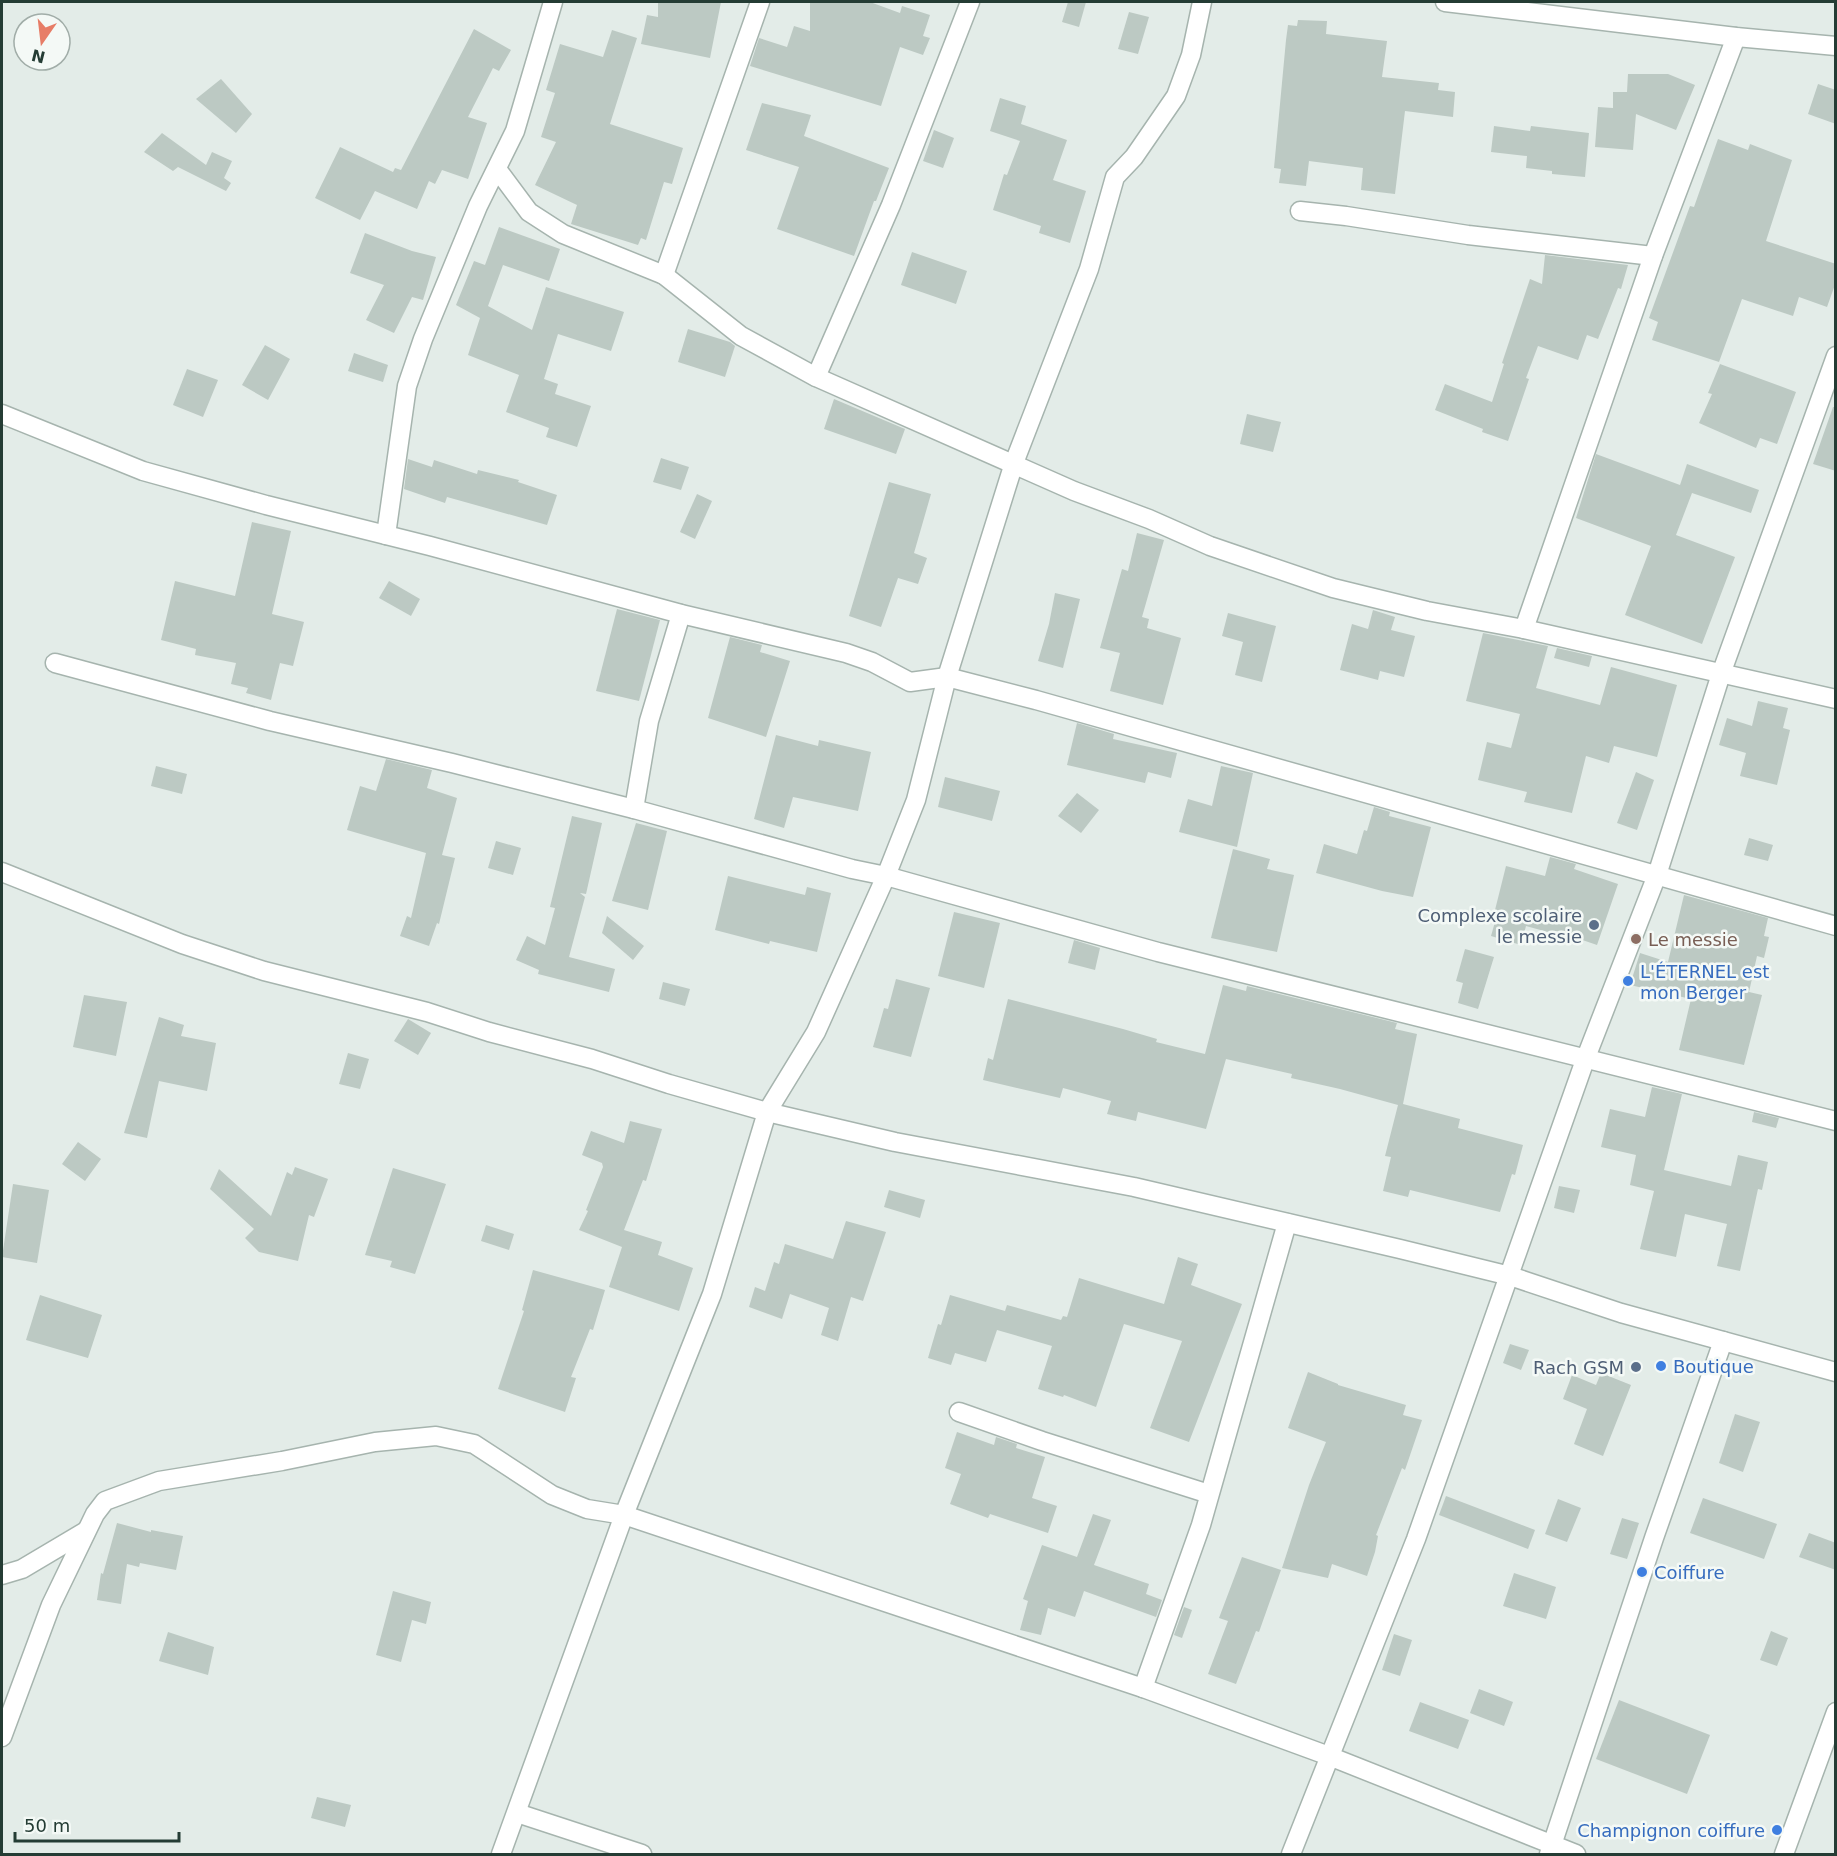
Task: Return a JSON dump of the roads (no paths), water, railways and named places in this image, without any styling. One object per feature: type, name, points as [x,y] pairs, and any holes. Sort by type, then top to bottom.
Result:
[{"type":"street","points":[[386,535],[407,386],[423,339],[473,217],[515,131],[553,2]]},
{"type":"street","points":[[664,275],[760,2]]},
{"type":"street","points":[[816,376],[891,205],[970,2]]},
{"type":"street","points":[[501,1854],[624,1515],[712,1294],[767,1112],[816,1032],[886,876],[916,800],[947,677],[1014,463],[1089,270],[1115,177],[1134,157],[1176,96],[1191,55],[1202,2]]},
{"type":"street","points":[[1445,2],[1736,37],[1836,46]]},
{"type":"street","points":[[1524,629],[1653,256],[1736,37]]},
{"type":"street","points":[[497,169],[529,212],[563,234],[664,275],[741,336],[816,376],[1074,491],[1149,519],[1210,546],[1334,588],[1836,699]]},
{"type":"street","points":[[1300,211],[1496,239],[1653,256]]},
{"type":"street","points":[[1291,1854],[1416,1539],[1585,1060],[1657,875],[1721,674],[1836,356]]},
{"type":"street","points":[[2,414],[143,471],[681,614],[846,653],[872,662],[910,682],[947,677],[1072,710],[1836,926]]},
{"type":"street","points":[[634,809],[649,721],[681,614]]},
{"type":"street","points":[[55,663],[270,721],[452,763],[634,809],[1158,952],[1836,1121]]},
{"type":"street","points":[[2,872],[182,944],[264,971],[427,1012],[767,1112],[895,1142],[1134,1187],[1400,1249],[1510,1276],[1621,1313],[1836,1372]]},
{"type":"street","points":[[1143,1688],[1200,1525],[1287,1224]]},
{"type":"street","points":[[1551,1850],[1654,1538],[1723,1341]]},
{"type":"street","points":[[959,1412],[1209,1494]]},
{"type":"street","points":[[2,1737],[51,1605],[86,1531],[105,1501],[159,1481],[220,1472],[375,1442],[436,1436],[474,1444],[552,1495],[587,1509],[624,1515],[1143,1688],[1329,1756],[1551,1850],[1576,1854]]},
{"type":"street","points":[[2,1575],[22,1569],[86,1531]]},
{"type":"street","points":[[1784,1854],[1836,1712]]},
{"type":"street","points":[[517,1813],[642,1854]]},
{"type":"place","name":"Complexe scolaire le messie","points":[[1594,925]]},
{"type":"place","name":"Le messie","points":[[1636,939]]},
{"type":"place","name":"L'ÉTERNEL est mon Berger","points":[[1628,981]]},
{"type":"place","name":"Boutique","points":[[1661,1366]]},
{"type":"place","name":"Rach GSM","points":[[1636,1367]]},
{"type":"place","name":"Coiffure","points":[[1642,1572]]},
{"type":"place","name":"Champignon coiffure","points":[[1777,1830]]}]
